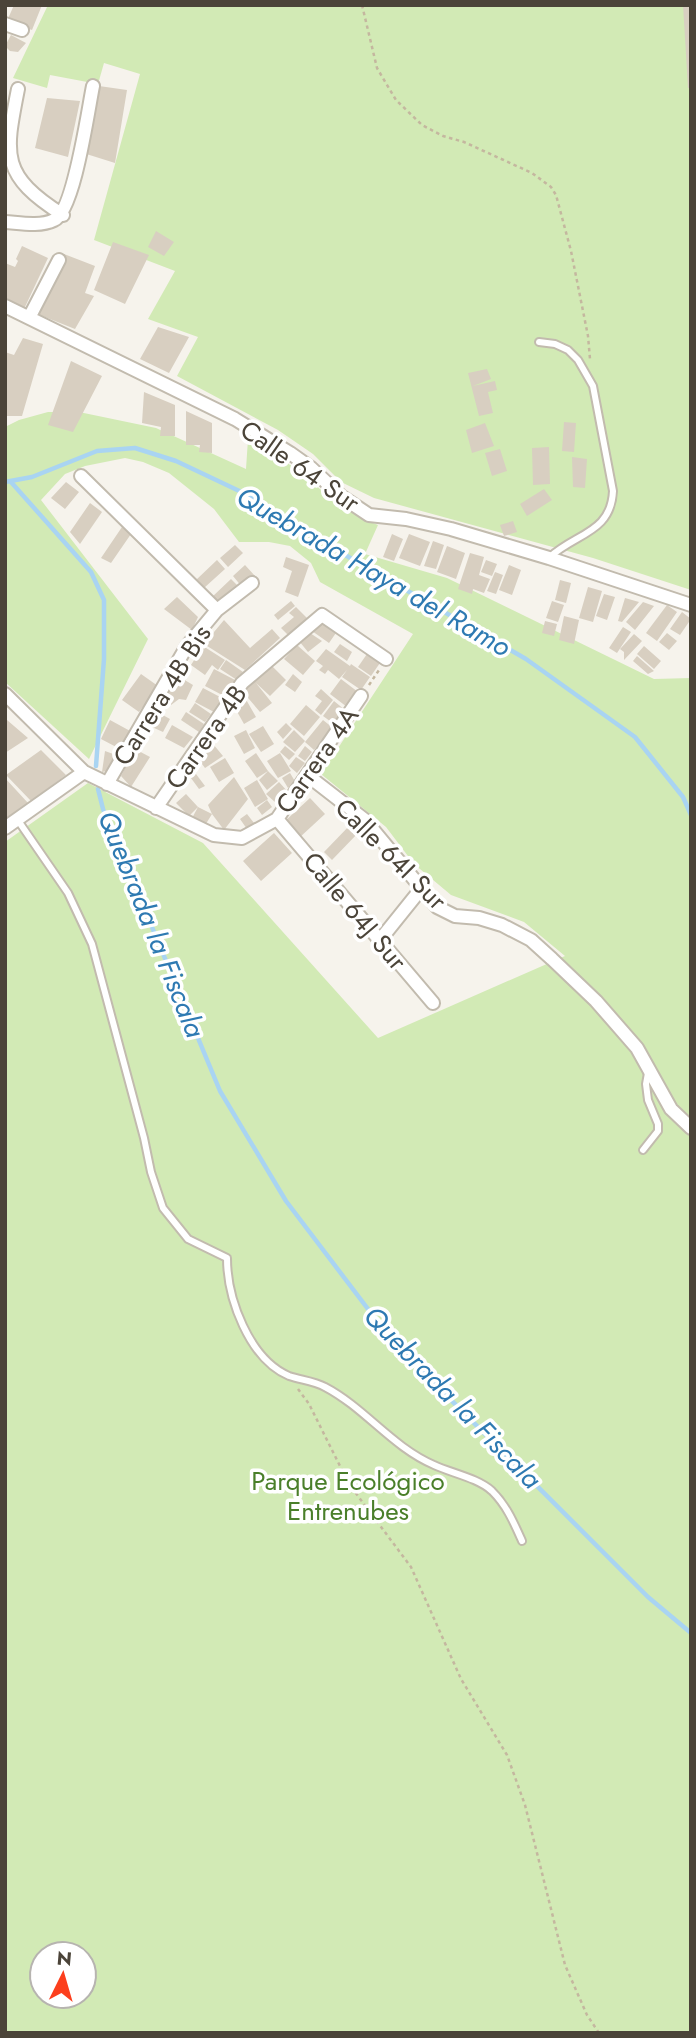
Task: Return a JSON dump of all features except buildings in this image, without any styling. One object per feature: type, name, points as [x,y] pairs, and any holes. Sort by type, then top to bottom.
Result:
[{"type":"street","points":[[5,24],[22,30]]},
{"type":"street","points":[[5,222],[49,222],[63,215],[71,196],[93,86]]},
{"type":"street","points":[[18,89],[8,141],[10,162],[33,192],[63,215]]},
{"type":"street","points":[[30,316],[59,260]]},
{"type":"street","name":"Calle 64 Sur","points":[[5,306],[235,419],[290,453],[311,468],[342,497],[369,514],[451,529],[691,605]]},
{"type":"street","points":[[81,477],[217,610]]},
{"type":"street","name":"Carrera 4B Bis","points":[[107,784],[187,646],[217,610],[252,583]]},
{"type":"street","name":"Carrera 4B","points":[[156,808],[242,683],[322,615],[386,660]]},
{"type":"street","points":[[5,694],[83,772],[156,808]]},
{"type":"street","name":"Carrera 4A","points":[[156,808],[214,835],[232,838],[249,836],[277,819],[361,696]]},
{"type":"street","points":[[5,828],[83,772]]},
{"type":"street","name":"Calle 64I Sur","points":[[307,775],[365,820],[437,907],[455,916],[479,918],[502,925],[531,940],[552,959],[596,1001],[637,1048],[671,1109],[691,1128]]},
{"type":"street","name":"Calle 64J Sur","points":[[277,819],[433,1003]]},
{"type":"street","points":[[380,940],[421,889]]},
{"type":"lane","points":[[539,342],[555,344],[568,350],[578,360],[593,386],[613,491],[612,505],[606,517],[595,528],[560,548],[549,558]]},
{"type":"lane","points":[[18,819],[68,893],[92,944],[151,1172],[163,1208],[188,1239],[227,1258],[234,1299],[244,1327],[260,1353],[288,1375],[324,1386],[361,1411],[388,1437],[430,1464],[490,1489],[509,1512],[522,1541]]},
{"type":"lane","points":[[643,1150],[658,1131],[647,1092],[649,1071]]},
{"type":"path","points":[[362,5],[377,68],[396,100],[422,125],[532,173],[551,187],[556,195],[571,251],[591,361]]},
{"type":"path","name":"Carrera 4A","points":[[361,696],[386,660]]},
{"type":"path","points":[[288,1375],[309,1404],[349,1484],[411,1567],[461,1679],[508,1755],[525,1805],[565,1965],[587,2015],[599,2033]]},
{"type":"green space","points":[[48,5],[691,5],[691,590],[593,558],[374,498],[341,482],[313,454],[278,430],[177,376],[198,337],[148,319],[175,271],[94,240],[140,74],[104,63],[98,84],[50,75],[47,88],[13,78]]},
{"type":"green space","name":"Parque Ecológico Entrenubes","points":[[48,412],[79,412],[156,428],[246,469],[248,439],[296,469],[345,508],[378,525],[365,554],[447,578],[654,679],[691,678],[691,2033],[5,2033],[5,842],[88,783],[203,843],[378,1038],[565,956],[524,922],[451,895],[414,864],[386,827],[321,774],[413,634],[320,582],[311,563],[290,546],[269,542],[239,542],[214,509],[169,473],[125,458],[85,466],[65,474],[41,500],[148,639],[89,759],[5,682],[5,427]]},
{"type":"waterway","name":"Quebrada Haya del Ramo","points":[[5,482],[32,477],[97,451],[135,448],[176,461],[252,497],[333,548],[526,659],[635,737],[683,797],[691,815]]},
{"type":"waterway","name":"Quebrada la Fiscala","points":[[11,482],[91,572],[104,600],[104,659],[96,766]]},
{"type":"waterway","name":"Quebrada la Fiscala","points":[[98,789],[103,809],[220,1091],[286,1201],[393,1342],[648,1597],[691,1633]]}]
